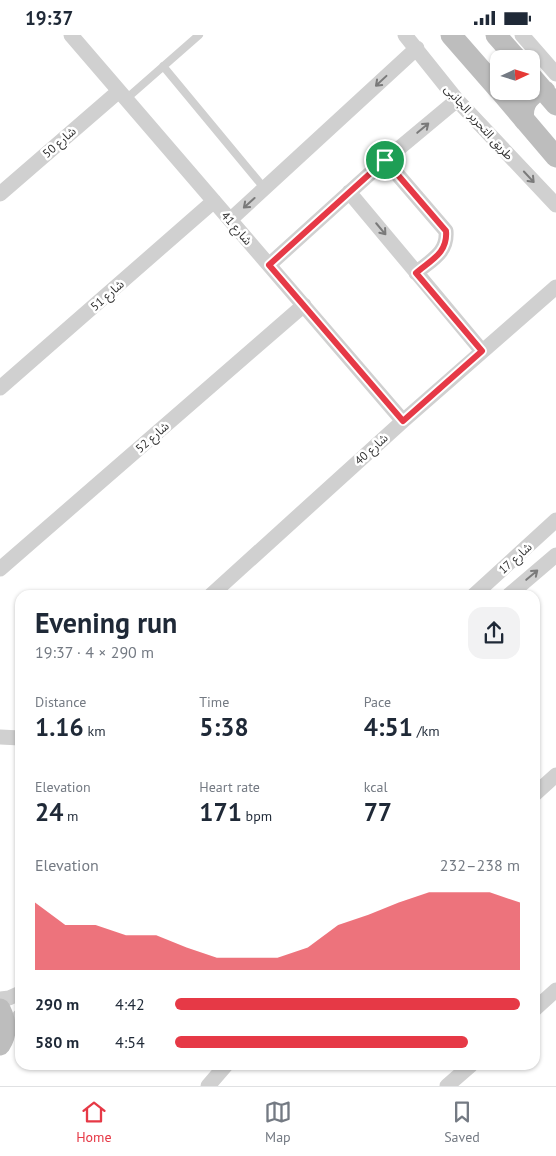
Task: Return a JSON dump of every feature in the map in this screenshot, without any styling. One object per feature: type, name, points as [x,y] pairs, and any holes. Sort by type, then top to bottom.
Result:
[{"type":"street","name":"شارع 41","points":[[71,35],[403,421]]},
{"type":"street","name":"طريق التحرير الجانبى","points":[[406,35],[457,100],[556,205]]},
{"type":"street","points":[[451,35],[497,50]]},
{"type":"street","points":[[230,220],[417,48]]},
{"type":"street","points":[[540,67],[556,74]]},
{"type":"street","points":[[524,119],[526,101],[537,91],[544,91]]},
{"type":"street","name":"شارع 50","points":[[0,194],[122,95]]},
{"type":"street","points":[[269,265],[385,160],[457,100]]},
{"type":"street","points":[[507,100],[556,157]]},
{"type":"street","points":[[385,160],[446,231],[447,241],[443,250],[416,273]]},
{"type":"street","points":[[349,192],[482,351]]},
{"type":"street","name":"شارع 51","points":[[0,388],[214,201]]},
{"type":"street","name":"شارع 40","points":[[217,590],[403,421],[556,287]]},
{"type":"street","name":"شارع 52","points":[[0,569],[304,305]]},
{"type":"street","name":"شارع 17","points":[[480,590],[556,521]]},
{"type":"street","name":"شارع 17","points":[[514,590],[556,555]]},
{"type":"street","points":[[0,737],[15,738]]},
{"type":"street","points":[[540,789],[556,775]]},
{"type":"street","points":[[540,1005],[556,991]]},
{"type":"street","points":[[0,999],[15,995]]},
{"type":"street","points":[[0,1009],[6,1025],[2,1040]]},
{"type":"street","points":[[2,1040],[15,1023]]},
{"type":"street","points":[[208,1086],[222,1070]]},
{"type":"street","points":[[447,1086],[465,1070]]},
{"type":"lane","points":[[122,95],[163,66],[199,35]]},
{"type":"lane","points":[[163,66],[265,189]]},
{"type":"route","points":[[385,160],[446,231],[447,241],[443,250],[416,273],[482,351],[403,421],[269,265],[385,160]]}]
